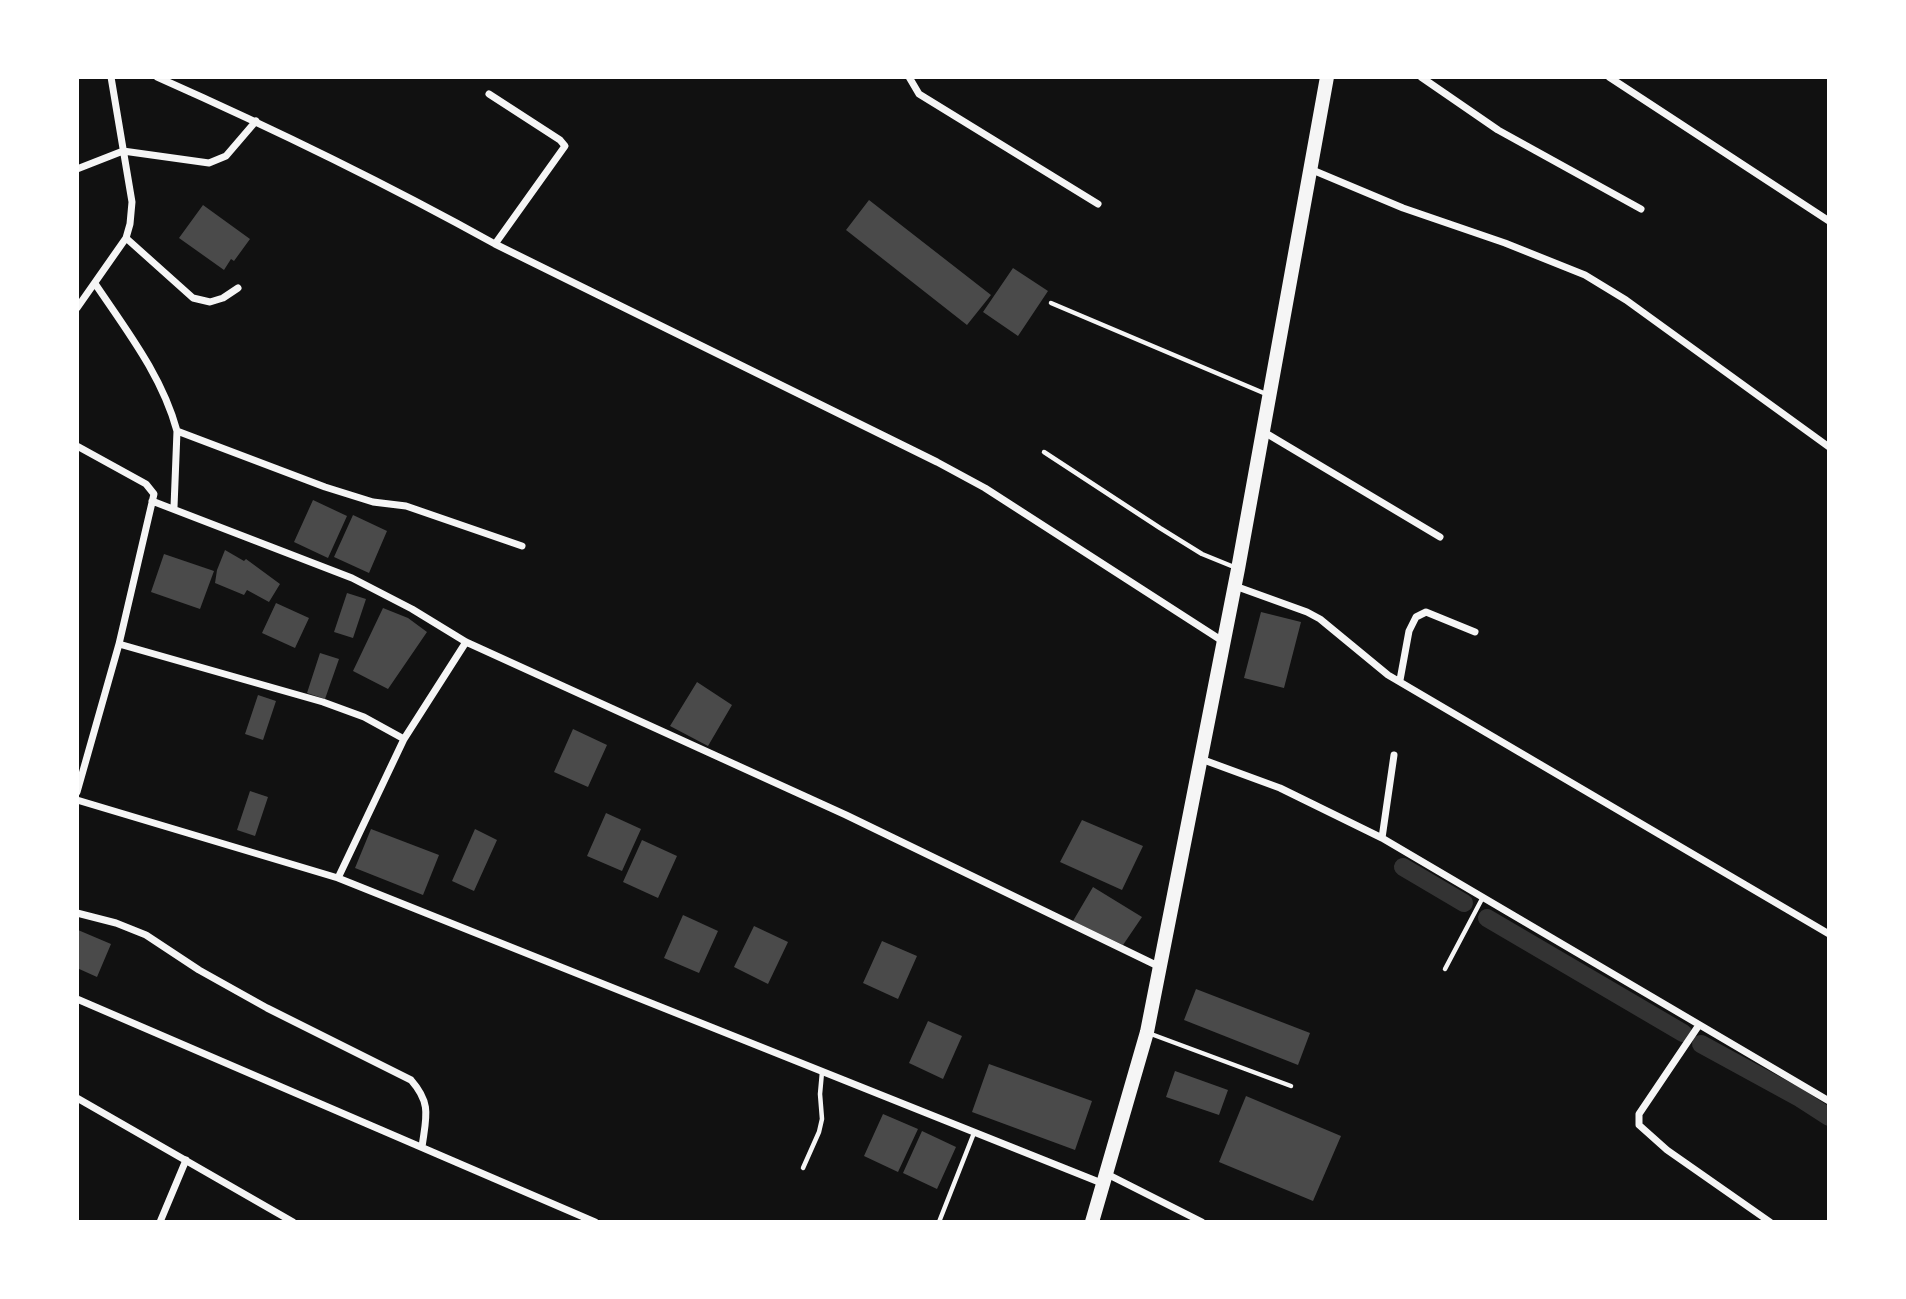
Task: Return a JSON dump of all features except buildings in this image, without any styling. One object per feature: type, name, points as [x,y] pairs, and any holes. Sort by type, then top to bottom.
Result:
[{"type":"main road","points":[[1092,1222],[1147,1032],[1235,586],[1327,77]]},
{"type":"street","points":[[77,308],[96,285],[126,238],[132,202],[111,77]]},
{"type":"street","points":[[157,77],[256,121],[430,208],[495,244],[937,461],[985,488],[1224,642]]},
{"type":"street","points":[[909,77],[919,94],[1098,204]]},
{"type":"street","points":[[1421,77],[1498,130],[1641,209]]},
{"type":"street","points":[[1609,77],[1829,220]]},
{"type":"street","points":[[489,94],[561,140],[565,146],[495,244]]},
{"type":"street","points":[[77,169],[123,151],[209,163],[226,156],[256,121]]},
{"type":"street","points":[[1310,169],[1403,208],[1506,243],[1584,275],[1626,300],[1829,447]]},
{"type":"street","points":[[126,238],[193,298],[210,302],[223,298],[238,288]]},
{"type":"street","points":[[96,285],[150,365],[177,431],[174,508]]},
{"type":"street","points":[[177,431],[325,487],[373,502],[406,506],[522,546]]},
{"type":"street","points":[[1264,432],[1440,537]]},
{"type":"street","points":[[77,446],[146,484],[154,494],[118,644],[77,792]]},
{"type":"street","points":[[152,501],[352,578],[412,609],[466,642],[846,815],[1160,967]]},
{"type":"street","points":[[1235,586],[1320,619],[1372,664],[1829,934]]},
{"type":"street","points":[[1400,680],[1409,631],[1416,617],[1426,612],[1475,632]]},
{"type":"street","points":[[338,878],[404,739],[466,642]]},
{"type":"street","points":[[118,644],[323,702],[363,717],[404,739]]},
{"type":"street","points":[[1382,838],[1394,755]]},
{"type":"street","points":[[1200,758],[1280,788],[1382,838],[1829,1101]]},
{"type":"street","points":[[77,800],[338,878],[975,1132],[1106,1179],[1202,1222]]},
{"type":"street","points":[[77,913],[146,934],[199,970],[267,1008],[411,1080],[422,1093],[427,1107],[422,1147]]},
{"type":"street","points":[[77,999],[595,1222]]},
{"type":"street","points":[[1699,1025],[1639,1114],[1639,1125],[1667,1150],[1770,1222]]},
{"type":"street","points":[[77,1098],[293,1222]]},
{"type":"street","points":[[160,1222],[186,1160]]},
{"type":"lane","points":[[1051,303],[1270,396]]},
{"type":"lane","points":[[1044,452],[1170,535],[1212,559],[1238,569]]},
{"type":"lane","points":[[1445,969],[1483,897]]},
{"type":"lane","points":[[1147,1032],[1291,1086]]},
{"type":"lane","points":[[803,1168],[820,1132],[822,1071]]},
{"type":"lane","points":[[939,1222],[975,1132]]},
{"type":"waterway","points":[[1403,867],[1464,903]]},
{"type":"waterway","points":[[1487,918],[1683,1033]]},
{"type":"waterway","points":[[1701,1044],[1829,1117]]}]
